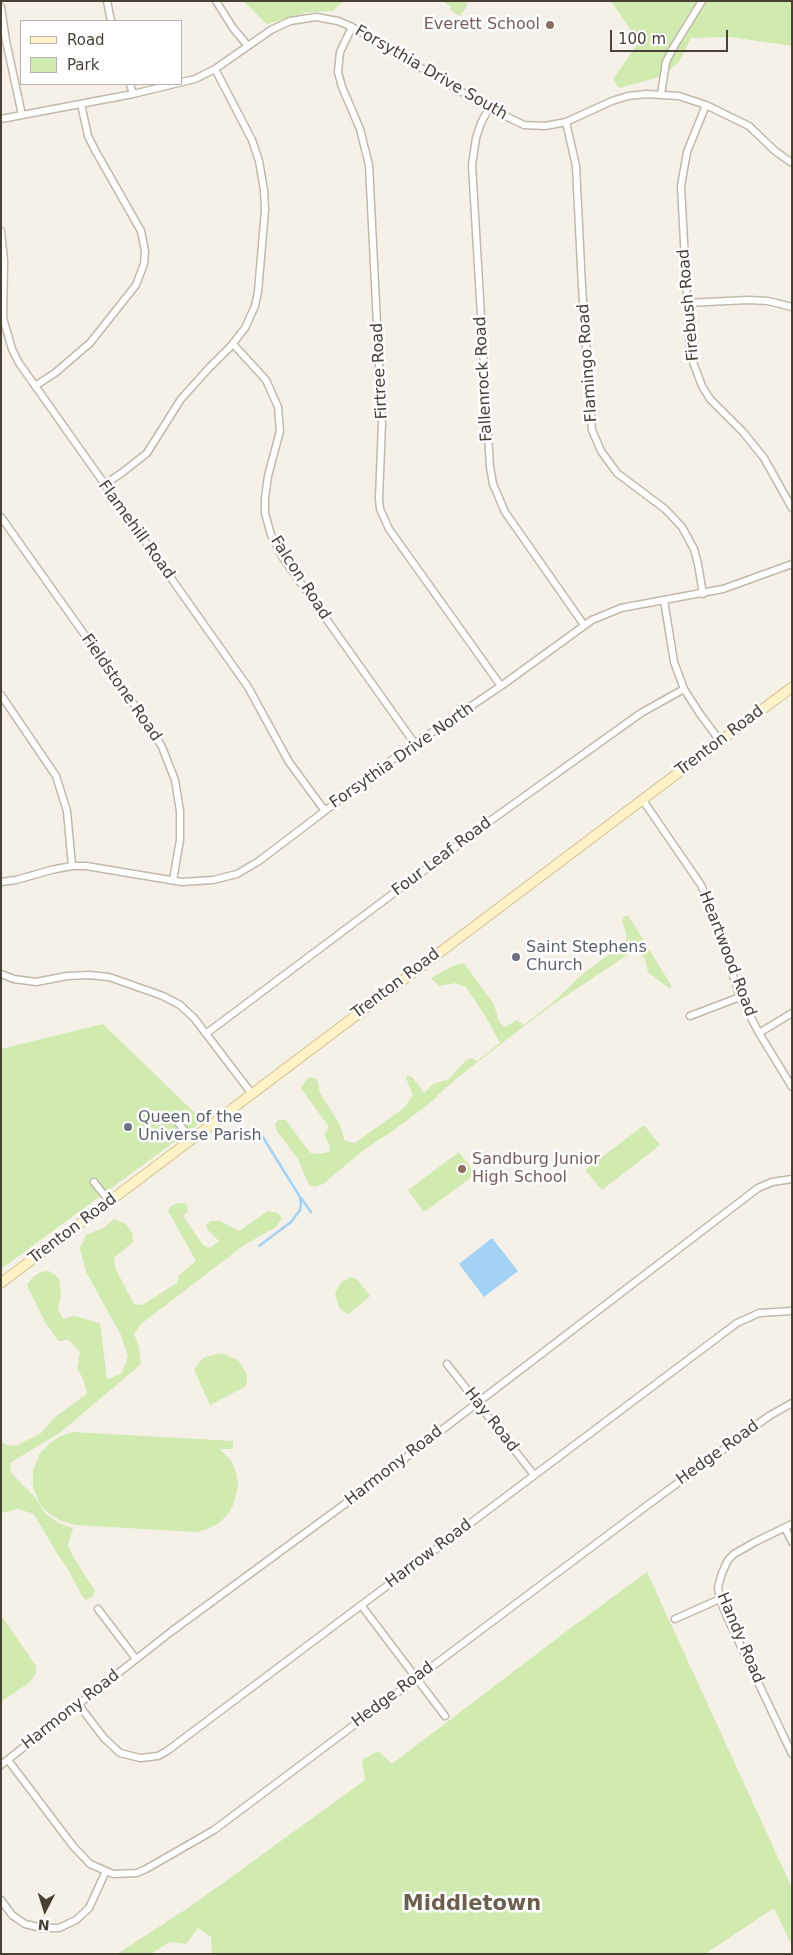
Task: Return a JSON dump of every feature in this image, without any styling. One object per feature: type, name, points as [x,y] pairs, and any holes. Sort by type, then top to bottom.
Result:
[{"type":"main road","name":"Trenton Road","points":[[1,1283],[792,687]]},
{"type":"street","points":[[107,1],[111,20]]},
{"type":"street","points":[[216,1],[233,28],[248,46]]},
{"type":"street","points":[[662,94],[666,62],[702,1]]},
{"type":"street","points":[[1,7],[6,42],[22,115]]},
{"type":"street","name":"Forsythia Drive South","points":[[182,83],[215,69],[280,25],[316,17],[352,27],[489,108],[524,125],[545,126],[566,122],[612,101],[646,94],[680,96],[706,105],[749,126],[775,151],[792,164]]},
{"type":"street","name":"Firtree Road","points":[[352,27],[340,52],[338,72],[342,87],[360,129],[368,165],[382,423],[380,509],[389,529],[501,686]]},
{"type":"street","points":[[104,485],[124,472],[147,452],[182,399],[233,344],[250,319],[258,292],[265,210],[259,161],[252,140],[215,69]]},
{"type":"street","points":[[130,85],[133,94]]},
{"type":"street","name":"Forsythia Drive South","points":[[1,119],[174,85]]},
{"type":"street","points":[[35,386],[55,373],[90,343],[136,285],[144,264],[145,251],[141,231],[95,150],[84,120],[81,104]]},
{"type":"street","name":"Firebush Road","points":[[706,105],[687,152],[680,186],[690,354],[702,386],[710,398],[743,432],[764,458],[792,508]]},
{"type":"street","name":"Fallenrock Road","points":[[489,108],[476,138],[472,165],[490,467],[493,484],[505,512],[584,625]]},
{"type":"street","name":"Flamingo Road","points":[[566,122],[576,166],[592,430],[601,451],[617,472],[665,509],[682,527],[696,557],[703,594]]},
{"type":"street","name":"Flamehill Road","points":[[1,231],[4,261],[2,300],[6,332],[12,350],[104,485],[248,687],[289,762],[325,811]]},
{"type":"street","points":[[686,303],[748,300],[768,301],[792,307]]},
{"type":"street","name":"Falcon Road","points":[[233,344],[266,380],[278,407],[280,431],[268,476],[265,498],[265,514],[271,535],[283,558],[415,744]]},
{"type":"street","name":"Fieldstone Road","points":[[1,516],[162,748],[175,780],[180,811],[180,840],[173,880]]},
{"type":"street","name":"Forsythia Drive North","points":[[1,882],[72,866],[86,866],[173,880],[199,882],[237,874],[259,861],[415,744],[501,686],[584,625],[622,608],[703,594],[735,586],[792,564]]},
{"type":"street","points":[[664,600],[674,662],[684,688],[720,741]]},
{"type":"street","name":"Four Leaf Road","points":[[207,1033],[490,822],[641,713],[684,688]]},
{"type":"street","points":[[1,694],[47,761],[58,782],[67,811],[72,866]]},
{"type":"street","name":"Heartwood Road","points":[[642,799],[701,885],[713,912],[740,997],[759,1033],[792,1087]]},
{"type":"street","points":[[1,974],[14,979],[36,982],[67,976],[89,975],[108,977],[124,981],[180,1005],[207,1033],[252,1094]]},
{"type":"street","points":[[690,1016],[740,997]]},
{"type":"street","points":[[759,1033],[792,1013]]},
{"type":"street","points":[[176,1120],[191,1139]]},
{"type":"street","name":"Harmony Road","points":[[1,1765],[136,1659],[346,1503],[758,1188],[772,1182],[792,1179]]},
{"type":"street","points":[[94,1182],[109,1201]]},
{"type":"street","name":"Harrow Road","points":[[78,1704],[104,1738],[120,1753],[140,1758],[158,1756],[185,1739],[737,1323],[759,1313],[792,1311]]},
{"type":"street","name":"Hay Road","points":[[447,1364],[534,1476]]},
{"type":"street","name":"Hedge Road","points":[[8,1760],[73,1846],[90,1864],[106,1871],[122,1874],[146,1870],[214,1830],[416,1677],[769,1416],[792,1403]]},
{"type":"street","name":"Handy Road","points":[[792,1524],[743,1548],[728,1560],[719,1580],[720,1599],[792,1754]]},
{"type":"street","points":[[785,1528],[792,1542]]},
{"type":"street","points":[[675,1619],[720,1599]]},
{"type":"street","points":[[361,1605],[445,1716]]},
{"type":"street","points":[[98,1609],[136,1659]]},
{"type":"street","points":[[1,1900],[12,1915],[26,1924],[42,1928],[59,1928],[76,1920],[89,1908],[106,1871]]},
{"type":"green space","points":[[243,1],[343,1],[333,11],[308,12],[267,24]]},
{"type":"green space","points":[[443,1],[467,1],[467,6],[460,16],[449,9],[451,7]]},
{"type":"green space","points":[[611,1],[792,1],[792,46],[730,37],[691,38],[679,62],[663,76],[619,88],[613,79],[639,42]]},
{"type":"green space","points":[[628,915],[671,985],[670,989],[648,972],[645,959],[635,950],[552,1005],[471,1067],[429,1104],[365,1149],[323,1184],[315,1187],[309,1185],[298,1159],[276,1130],[275,1123],[279,1120],[286,1120],[310,1153],[329,1152],[330,1145],[326,1140],[325,1134],[329,1127],[301,1088],[307,1079],[311,1077],[317,1080],[320,1093],[339,1123],[345,1141],[355,1143],[405,1107],[413,1095],[406,1078],[408,1076],[412,1077],[424,1093],[433,1084],[449,1079],[466,1060],[471,1058],[477,1061],[500,1043],[486,1017],[466,987],[456,983],[439,986],[431,978],[453,966],[464,963],[493,1003],[500,1023],[505,1027],[517,1020],[524,1025],[551,1004],[584,973],[623,944],[627,937],[622,921]]},
{"type":"green space","points":[[103,1024],[203,1121],[1,1269],[1,1049]]},
{"type":"green space","points":[[644,1125],[660,1145],[602,1190],[585,1170]]},
{"type":"green space","points":[[459,1152],[476,1174],[424,1212],[408,1190]]},
{"type":"green space","points":[[178,1203],[187,1204],[188,1211],[183,1216],[203,1245],[210,1248],[219,1241],[206,1226],[210,1221],[220,1221],[239,1231],[268,1211],[278,1213],[282,1218],[276,1227],[244,1245],[141,1324],[134,1334],[139,1347],[141,1364],[61,1432],[10,1463],[11,1473],[35,1497],[45,1513],[58,1523],[73,1528],[68,1546],[95,1591],[92,1597],[86,1600],[34,1514],[18,1509],[1,1513],[1,1442],[6,1445],[15,1446],[40,1434],[56,1416],[87,1394],[83,1379],[77,1368],[80,1352],[69,1340],[58,1341],[44,1320],[27,1285],[33,1277],[41,1272],[49,1271],[59,1278],[61,1294],[58,1309],[63,1319],[74,1316],[100,1323],[107,1379],[121,1374],[128,1357],[121,1335],[86,1272],[80,1248],[86,1235],[104,1228],[114,1219],[126,1224],[132,1233],[133,1242],[114,1258],[115,1268],[134,1304],[142,1305],[177,1283],[179,1275],[196,1261],[168,1211],[171,1206]]},
{"type":"green space","points":[[351,1277],[357,1279],[370,1296],[349,1314],[341,1310],[335,1293],[341,1282]]},
{"type":"green space","points":[[224,1354],[239,1361],[247,1375],[247,1382],[245,1387],[210,1405],[194,1370],[203,1358]]},
{"type":"green space","points":[[73,1432],[233,1441],[233,1449],[220,1449],[232,1462],[237,1475],[238,1487],[234,1503],[229,1513],[219,1523],[196,1532],[75,1525],[59,1520],[40,1504],[33,1487],[33,1471],[40,1453],[50,1443],[61,1436]]},
{"type":"green space","points":[[647,1572],[792,1888],[792,1946],[774,1908],[705,1954],[212,1954],[211,1937],[198,1928],[186,1944],[169,1942],[151,1954],[117,1954],[194,1904],[365,1780],[362,1760],[378,1751],[392,1764]]},
{"type":"green space","points":[[1,1615],[36,1666],[36,1673],[30,1682],[1,1702]]},
{"type":"water","points":[[492,1238],[518,1271],[484,1297],[459,1264]]},
{"type":"waterway","points":[[259,1131],[300,1197],[301,1203],[300,1210],[291,1222],[259,1246]]},
{"type":"waterway","points":[[301,1198],[311,1212]]},
{"type":"place","name":"Everett School","points":[[550,25]]},
{"type":"place","name":"Saint Stephens Church","points":[[516,957]]},
{"type":"place","name":"Queen of the Universe Parish","points":[[128,1127]]},
{"type":"place","name":"Sandburg Junior High School","points":[[462,1169]]},
{"type":"district","name":"Middletown","points":[[472,1905]]}]
